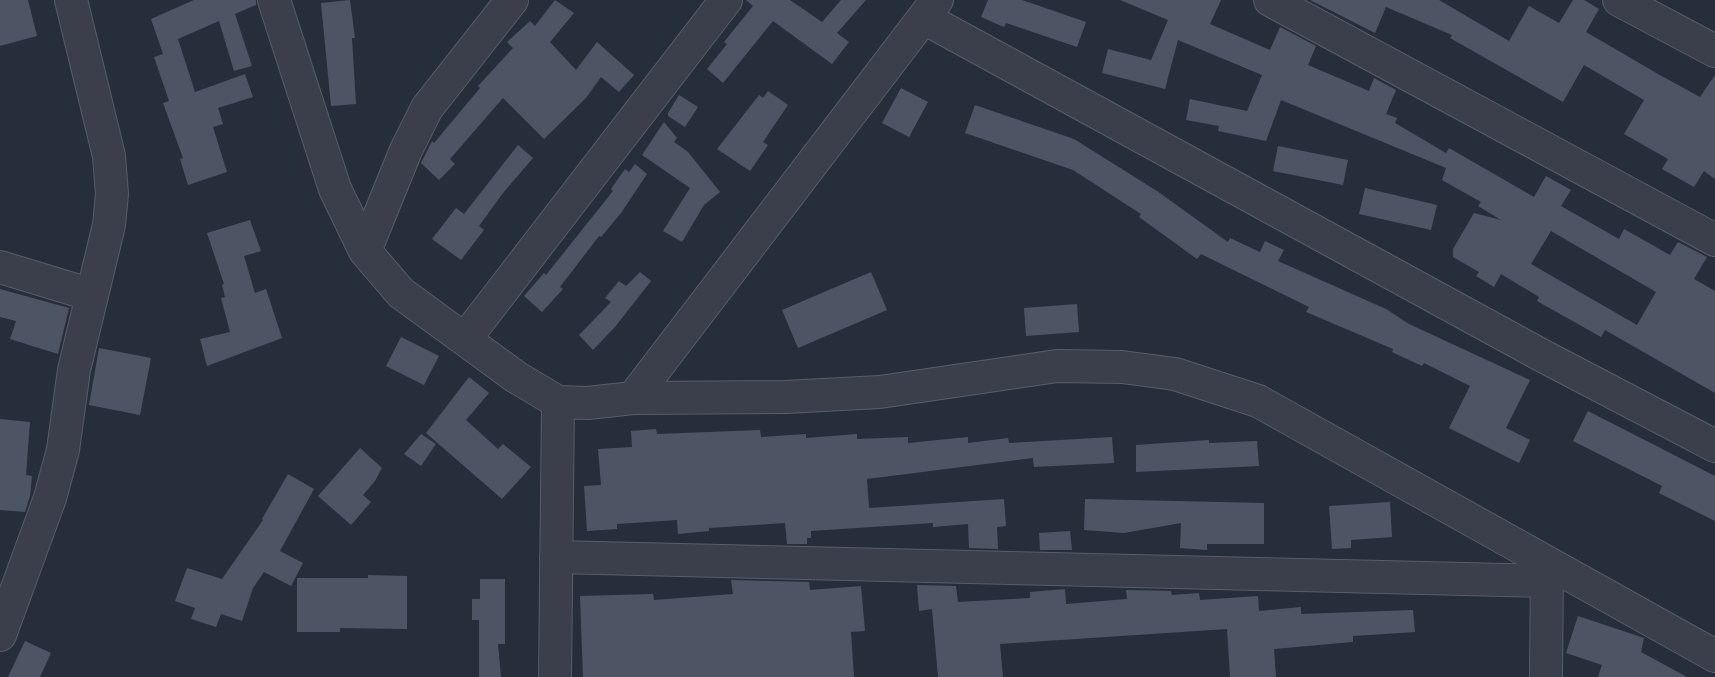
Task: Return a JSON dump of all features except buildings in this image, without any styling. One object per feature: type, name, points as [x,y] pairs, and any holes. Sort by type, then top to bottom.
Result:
[{"type":"street","points":[[0,635],[50,498],[63,450],[74,370],[109,225],[112,194],[109,156],[71,0]]},
{"type":"street","points":[[274,0],[335,189],[365,251],[401,293],[516,377],[558,402],[880,392],[1057,366],[1122,367],[1175,374],[1258,401],[1547,572],[1715,656]]},
{"type":"street","points":[[365,251],[406,150],[427,108],[512,0]]},
{"type":"street","points":[[465,339],[726,0]]},
{"type":"street","points":[[1270,0],[1715,240]]},
{"type":"street","points":[[1619,0],[1715,51]]},
{"type":"street","points":[[633,398],[930,9],[1529,348],[1715,446]]},
{"type":"street","points":[[0,267],[92,295]]},
{"type":"street","points":[[555,677],[558,402]]},
{"type":"street","points":[[556,557],[1547,572]]},
{"type":"street","points":[[1546,677],[1547,572]]}]
